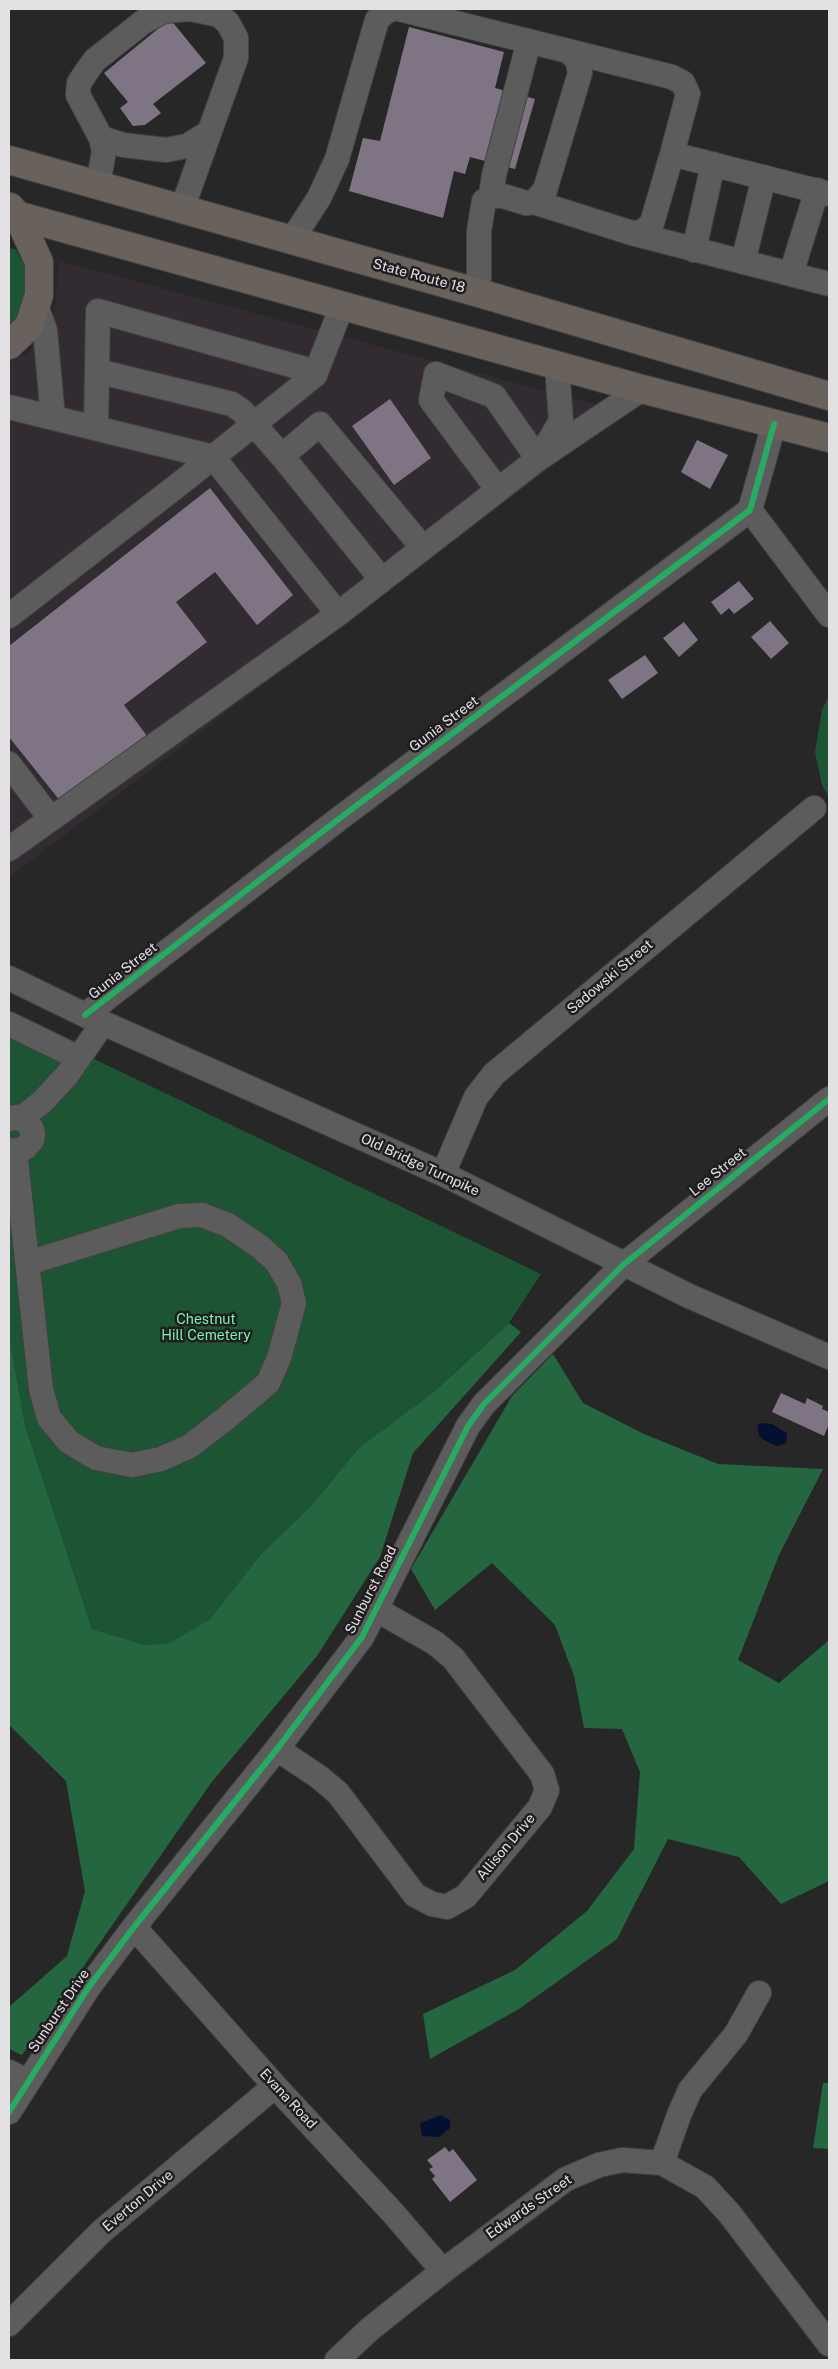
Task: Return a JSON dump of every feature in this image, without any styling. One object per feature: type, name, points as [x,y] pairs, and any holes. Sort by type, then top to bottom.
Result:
[{"type":"highway","name":"State Route 18","points":[[9,160],[479,293],[829,396]]},
{"type":"highway","points":[[9,345],[29,326],[40,295],[39,262],[12,211]]},
{"type":"highway","points":[[12,211],[342,306],[829,438]]},
{"type":"street","points":[[98,185],[104,151],[101,138],[78,94],[79,83],[89,68],[95,60],[143,22],[164,11],[191,9],[219,15],[228,23],[236,38],[236,58],[182,209]]},
{"type":"street","points":[[292,241],[319,198],[337,159],[377,20],[384,12],[393,9]]},
{"type":"street","points":[[399,9],[672,77],[683,83],[688,94],[652,223],[645,230],[635,234]]},
{"type":"street","points":[[491,196],[494,175],[529,41]]},
{"type":"street","points":[[534,202],[545,190],[580,72],[577,59],[568,50]]},
{"type":"street","points":[[101,138],[123,144],[166,150],[187,146],[208,133]]},
{"type":"street","points":[[672,154],[823,192],[791,274]]},
{"type":"street","points":[[694,250],[713,164]]},
{"type":"street","points":[[743,262],[764,177]]},
{"type":"street","points":[[479,293],[478,231],[484,201],[491,196],[503,196],[526,203],[534,202],[635,234],[829,284]]},
{"type":"street","points":[[36,306],[45,330],[53,418]]},
{"type":"street","points":[[9,616],[315,375],[342,306]]},
{"type":"street","points":[[96,428],[98,311],[316,372]]},
{"type":"street","points":[[538,459],[561,421],[558,365]]},
{"type":"street","points":[[97,371],[232,404],[254,424],[282,456],[382,580]]},
{"type":"street","points":[[498,490],[431,400],[436,374],[494,396],[538,459]]},
{"type":"street","points":[[9,849],[338,614],[538,459],[642,388]]},
{"type":"street","points":[[9,407],[214,456],[338,614]]},
{"type":"street","points":[[282,456],[320,424],[423,548]]},
{"type":"street","points":[[774,424],[750,510],[829,616]]},
{"type":"street","name":"Gunia Street","points":[[15,1118],[50,1094],[67,1075],[79,1058],[94,1019],[348,812],[750,510]]},
{"type":"street","points":[[9,764],[51,820]]},
{"type":"street","name":"Sadowski Street","points":[[443,1174],[476,1098],[494,1074],[814,808]]},
{"type":"street","name":"Old Bridge Turnpike","points":[[9,978],[94,1019],[443,1174],[623,1265],[829,1357]]},
{"type":"street","points":[[9,1024],[79,1058]]},
{"type":"street","name":"Lee Street","points":[[623,1265],[829,1099]]},
{"type":"street","points":[[15,1118],[32,1129],[32,1140],[26,1148],[12,1151],[28,1263],[41,1389],[48,1418],[69,1442],[96,1458],[132,1465],[161,1459],[190,1446],[268,1383],[279,1358],[294,1304],[289,1283],[276,1261],[259,1246],[228,1226],[202,1215],[179,1216],[28,1263]]},
{"type":"street","name":"Sunburst Road","points":[[134,1926],[277,1749],[343,1663],[377,1610],[468,1426],[484,1404],[623,1265]]},
{"type":"street","name":"Allison Drive","points":[[277,1749],[319,1777],[338,1793],[415,1895],[432,1904],[447,1907],[466,1896],[540,1807],[547,1790],[542,1774],[453,1658],[435,1643],[377,1610]]},
{"type":"street","name":"Sunburst Drive","points":[[9,2112],[18,2076],[88,1988],[134,1926]]},
{"type":"street","name":"Evana Road","points":[[134,1926],[275,2086],[393,2213],[443,2271]]},
{"type":"street","points":[[662,2163],[690,2090],[736,2034],[759,1993]]},
{"type":"street","name":"Everton Drive","points":[[9,2324],[102,2231],[275,2086]]},
{"type":"street","name":"Edwards Street","points":[[337,2360],[370,2329],[566,2178],[599,2165],[622,2160],[662,2163],[705,2187],[729,2213],[829,2344]]},
{"type":"shaded area","points":[[59,261],[624,412],[9,877],[9,362],[28,353],[55,310]]},
{"type":"green space","points":[[9,248],[15,249],[25,265],[29,291],[19,316],[9,325]]},
{"type":"green space","points":[[829,696],[829,797],[822,785],[815,752],[822,710]]},
{"type":"green space","name":"Chestnut Hill Cemetery","points":[[9,1018],[541,1274],[509,1323],[435,1391],[359,1448],[311,1506],[261,1554],[210,1619],[169,1643],[146,1645],[92,1629],[25,1425],[9,1335]]},
{"type":"green space","points":[[509,1323],[521,1332],[413,1453],[380,1557],[317,1656],[211,1783],[22,2055],[9,2049],[9,2007],[67,1956],[85,1891],[66,1781],[9,1725],[9,1335],[25,1425],[92,1629],[146,1645],[169,1643],[210,1619],[261,1554],[311,1506],[359,1448],[435,1391]]},
{"type":"green space","points":[[553,1354],[583,1403],[644,1434],[718,1464],[823,1469],[779,1555],[738,1660],[779,1683],[829,1640],[829,1881],[781,1904],[739,1857],[668,1839],[617,1939],[519,2009],[430,2059],[423,2014],[515,1970],[587,1911],[634,1849],[640,1772],[622,1729],[584,1728],[574,1676],[555,1625],[492,1563],[435,1610],[411,1569],[512,1396]]},
{"type":"green space","points":[[823,2083],[829,2083],[829,2149],[813,2148]]},
{"type":"water","points":[[761,1423],[772,1424],[787,1433],[786,1443],[777,1446],[762,1439],[757,1425]]},
{"type":"water","points":[[441,2115],[450,2120],[450,2128],[439,2137],[422,2136],[420,2123]]},
{"type":"building","points":[[170,19],[206,63],[153,104],[161,113],[145,125],[133,126],[120,108],[128,102],[104,73]]},
{"type":"building","points":[[409,27],[504,52],[495,88],[535,99],[515,169],[470,157],[465,174],[454,171],[443,218],[349,191],[363,138],[380,141]]},
{"type":"building","points":[[390,399],[431,458],[394,485],[352,426]]},
{"type":"building","points":[[697,440],[728,455],[710,489],[681,472]]},
{"type":"building","points":[[210,488],[293,595],[257,625],[215,572],[176,602],[207,642],[124,705],[147,736],[61,802],[9,737],[9,646]]},
{"type":"building","points":[[739,581],[754,599],[734,614],[729,608],[721,615],[711,602]]},
{"type":"building","points":[[770,621],[789,643],[771,659],[751,637]]},
{"type":"building","points":[[684,622],[698,640],[679,657],[663,638]]},
{"type":"building","points":[[645,655],[658,673],[622,699],[608,680]]},
{"type":"building","points":[[781,1393],[805,1404],[807,1398],[823,1406],[822,1409],[829,1412],[829,1424],[824,1436],[772,1412]]},
{"type":"building","points":[[445,2147],[449,2152],[453,2149],[477,2180],[450,2202],[432,2179],[435,2176],[429,2169],[433,2167],[427,2160]]},
{"type":"cycle path","points":[[85,1015],[340,818],[750,510],[774,424]]},
{"type":"cycle path","points":[[9,2112],[88,1988],[134,1927],[277,1749],[362,1637],[468,1426],[484,1404],[623,1265],[829,1099]]}]
